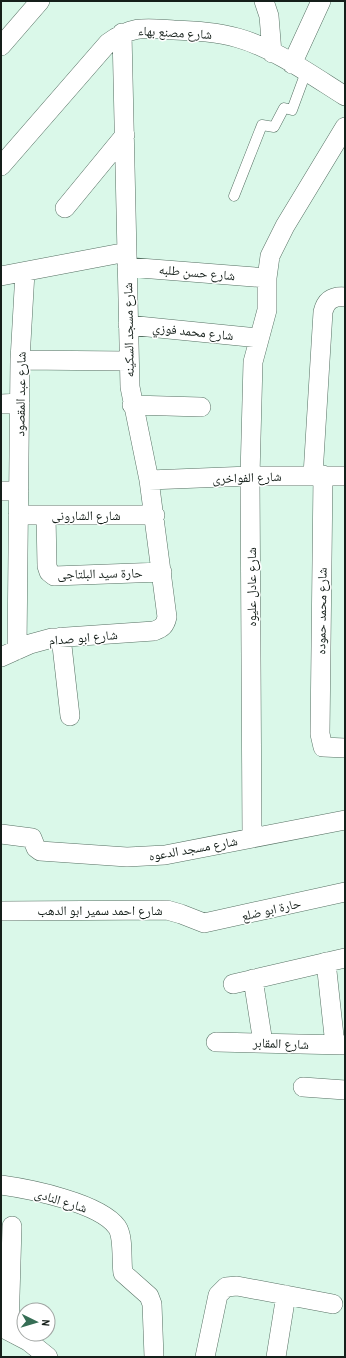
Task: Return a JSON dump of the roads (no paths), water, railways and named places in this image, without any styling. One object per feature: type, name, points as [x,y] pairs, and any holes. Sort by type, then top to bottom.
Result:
[{"type":"street","points":[[1,46],[40,1]]},
{"type":"street","points":[[264,1],[270,16],[272,53]]},
{"type":"street","points":[[299,68],[321,1]]},
{"type":"street","name":"شارع مصنع بهاء","points":[[1,166],[108,43],[122,33],[133,29],[145,28],[215,33],[239,38],[272,53],[345,96]]},
{"type":"street","name":"شارع مسجد السكينه","points":[[122,33],[128,361],[132,405],[150,480],[167,610],[166,624]]},
{"type":"street","name":"شارع عادل عليوه","points":[[252,837],[250,476],[254,362],[259,338],[265,324],[268,310],[267,278],[270,256],[273,248],[345,127]]},
{"type":"street","points":[[65,208],[125,135]]},
{"type":"street","name":"شارع حسن طلبه","points":[[1,276],[127,259],[267,278]]},
{"type":"street","name":"شارع عبد المقصود","points":[[9,653],[9,571],[18,515],[10,491],[20,403],[20,360],[25,272]]},
{"type":"street","name":"شارع محمد حموده","points":[[345,297],[334,297],[326,303],[322,316],[318,475],[320,734],[323,747],[345,748]]},
{"type":"street","name":"شارع محمد فوزي","points":[[128,325],[259,338]]},
{"type":"street","points":[[20,360],[128,361]]},
{"type":"street","points":[[1,404],[20,403]]},
{"type":"street","points":[[132,405],[201,407]]},
{"type":"street","name":"شارع الفواخرى","points":[[150,480],[250,476],[345,476]]},
{"type":"street","name":"شارع الشارونى","points":[[18,515],[155,515]]},
{"type":"street","name":"حارة سيد البلتاجى","points":[[46,515],[47,566],[49,572],[54,576],[162,572]]},
{"type":"street","name":"شارع ابو صدام","points":[[9,653],[38,641],[61,636],[154,631],[162,628],[166,624]]},
{"type":"street","points":[[61,636],[70,716]]},
{"type":"street","name":"شارع مسجد الدعوه","points":[[1,834],[32,838],[35,842],[36,848],[40,851],[140,857],[165,855],[345,820]]},
{"type":"street","name":"حارة ابو ضلع","points":[[196,921],[204,923],[216,922],[345,892]]},
{"type":"street","name":"شارع احمد سمير ابو الدهب","points":[[1,911],[166,910],[181,914],[196,921]]},
{"type":"street","points":[[233,984],[345,958]]},
{"type":"street","points":[[326,962],[340,1045]]},
{"type":"street","points":[[253,980],[263,1043]]},
{"type":"street","name":"شارع المقابر","points":[[216,1042],[340,1045]]},
{"type":"street","points":[[303,1087],[345,1090]]},
{"type":"street","name":"شارع النادى","points":[[1,1185],[71,1201],[92,1209],[118,1228],[122,1246],[123,1272],[149,1296],[152,1304],[154,1357]]},
{"type":"street","points":[[12,1226],[5,1329],[38,1353]]},
{"type":"street","points":[[205,1357],[218,1295],[226,1287],[237,1286],[333,1304]]},
{"type":"street","points":[[276,1357],[286,1295]]},
{"type":"lane","points":[[234,196],[262,126],[274,127],[283,109],[292,110],[299,68]]}]
